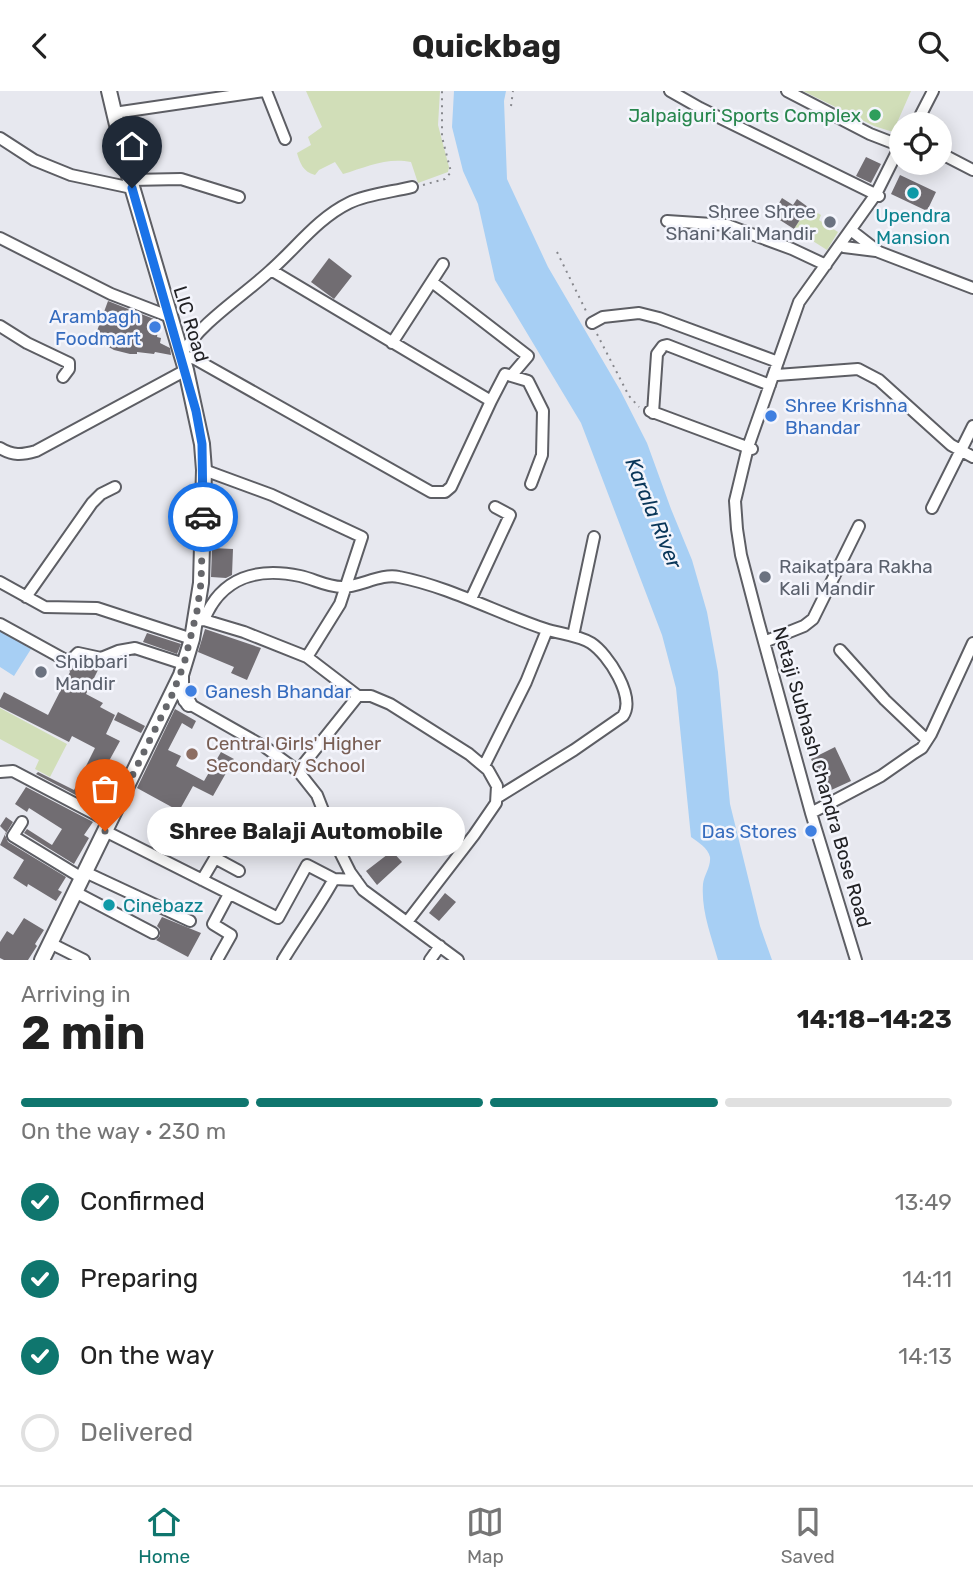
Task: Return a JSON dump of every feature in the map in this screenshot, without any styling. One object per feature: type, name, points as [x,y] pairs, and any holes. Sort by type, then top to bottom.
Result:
[{"type":"main road","name":"LIC Road","points":[[42,960],[172,695],[200,621],[204,470],[202,444],[186,370],[131,184],[109,91]]},
{"type":"main road","points":[[183,670],[181,691],[189,704]]},
{"type":"street","points":[[114,114],[265,91],[285,139]]},
{"type":"street","points":[[670,91],[878,195]]},
{"type":"street","points":[[787,91],[889,144]]},
{"type":"street","points":[[916,112],[926,91]]},
{"type":"street","points":[[922,112],[933,91]]},
{"type":"street","points":[[0,138],[34,160],[59,170],[131,184],[181,179],[239,197]]},
{"type":"street","points":[[952,159],[973,170]]},
{"type":"street","name":"Netaji Subhash Chandra Bose Road","points":[[750,448],[802,304],[844,247],[878,195],[889,172]]},
{"type":"street","points":[[412,187],[351,202],[314,228],[187,345],[181,355],[195,359],[434,494],[445,492],[452,487],[505,374],[528,381],[542,411],[542,455],[531,484]]},
{"type":"street","points":[[667,221],[727,225],[826,265]]},
{"type":"street","points":[[853,232],[879,252]]},
{"type":"street","name":"Netaji Subhash Chandra Bose Road","points":[[853,232],[799,302],[750,448],[735,509],[741,555],[815,812],[850,928],[863,960]]},
{"type":"street","points":[[0,238],[111,294],[168,316]]},
{"type":"street","points":[[844,247],[879,252],[973,288]]},
{"type":"street","points":[[392,343],[443,264]]},
{"type":"street","points":[[271,270],[491,401]]},
{"type":"street","points":[[432,282],[528,356],[511,376]]},
{"type":"street","points":[[592,323],[603,317],[639,313],[778,362]]},
{"type":"street","points":[[0,326],[27,343],[69,363],[69,369],[63,377]]},
{"type":"street","points":[[750,448],[651,412],[657,354],[667,345],[770,385]]},
{"type":"street","points":[[777,375],[849,369],[867,373],[941,437],[973,457]]},
{"type":"street","points":[[0,448],[9,454],[20,455],[36,451],[186,370]]},
{"type":"street","points":[[932,508],[973,426]]},
{"type":"street","points":[[204,470],[272,495],[362,537],[340,604],[307,657]]},
{"type":"street","points":[[26,597],[92,503],[101,494],[115,487]]},
{"type":"street","points":[[471,599],[510,515],[495,507]]},
{"type":"street","points":[[767,641],[804,626],[813,618],[859,526]]},
{"type":"street","points":[[573,636],[594,537]]},
{"type":"street","points":[[407,922],[474,835],[498,797],[575,750],[623,716],[627,699],[609,661],[596,647],[573,636],[547,630],[471,599],[396,576],[345,587],[279,572],[261,573],[244,578],[227,588],[210,607],[200,621],[244,632],[307,657],[358,696],[371,696],[390,704],[469,754],[493,777],[498,797]]},
{"type":"street","points":[[0,582],[45,607],[97,608],[191,639]]},
{"type":"street","points":[[0,624],[69,662],[78,653],[101,658],[118,650],[135,648],[183,670]]},
{"type":"street","points":[[484,766],[526,682],[547,630]]},
{"type":"street","points":[[815,812],[881,776],[914,753],[927,740],[973,643]]},
{"type":"street","points":[[840,650],[927,740]]},
{"type":"street","points":[[172,695],[265,747],[298,771],[317,795],[337,846],[356,880],[368,895],[457,960]]},
{"type":"street","points":[[298,771],[358,696]]},
{"type":"street","points":[[0,772],[13,771],[202,880],[278,918],[307,865],[334,879],[356,880]]},
{"type":"street","points":[[22,821],[13,836],[83,875],[190,921]]},
{"type":"street","points":[[202,880],[215,858],[239,871]]},
{"type":"street","points":[[283,960],[314,915],[334,879]]},
{"type":"street","points":[[75,892],[153,933]]},
{"type":"street","points":[[218,960],[231,935],[213,924],[229,894]]},
{"type":"street","name":"Netaji Subhash Chandra Bose Road","points":[[850,928],[856,960]]},
{"type":"street","points":[[50,943],[84,960]]},
{"type":"street","points":[[430,960],[440,946]]},
{"type":"path","points":[[412,187],[438,181],[451,174],[442,137],[442,91]]},
{"type":"path","points":[[511,106],[513,91]]},
{"type":"path","points":[[557,252],[629,396],[637,406],[651,412]]},
{"type":"green space","points":[[306,91],[440,91],[438,125],[448,172],[418,183],[411,162],[393,161],[343,174],[335,162],[315,175],[308,172],[297,153],[311,145],[308,137],[322,127]]},
{"type":"green space","name":"Jalpaiguri Sports Complex","points":[[803,91],[911,91],[902,112],[889,112],[889,131]]},
{"type":"green space","points":[[808,207],[821,215],[819,220],[838,232],[827,250],[794,229]]},
{"type":"green space","points":[[0,708],[67,744],[50,777],[35,769],[39,760],[0,739]]},
{"type":"water","name":"Karala River","points":[[454,91],[506,91],[504,101],[507,179],[548,267],[620,390],[647,443],[692,560],[707,612],[718,672],[730,804],[760,926],[772,960],[718,960],[704,904],[703,884],[710,857],[705,848],[691,837],[676,688],[662,635],[581,423],[495,280],[478,204],[463,171],[452,127]]},
{"type":"water","points":[[0,630],[31,649],[14,676],[0,667]]},
{"type":"building","points":[[866,157],[881,164],[871,183],[856,176]]},
{"type":"building","name":"Upendra Mansion","points":[[900,175],[936,192],[927,211],[891,194]]},
{"type":"building","points":[[782,198],[793,205],[797,199],[808,207],[794,229],[772,215]]},
{"type":"building","points":[[329,258],[352,276],[334,299],[311,282]]},
{"type":"building","points":[[108,301],[154,319],[157,323],[157,337],[161,338],[160,343],[170,348],[171,355],[155,352],[130,354],[114,350],[94,339]]},
{"type":"building","points":[[212,548],[233,549],[232,575],[226,578],[211,577]]},
{"type":"building","points":[[205,629],[261,648],[247,680],[231,673],[234,667],[198,652]]},
{"type":"building","points":[[147,633],[181,644],[177,654],[143,642]]},
{"type":"building","points":[[81,662],[100,666],[86,694],[103,703],[100,707],[115,715],[106,734],[120,741],[87,801],[36,774],[38,772],[74,790],[95,748],[72,736],[69,742],[0,707],[4,692],[48,715],[69,670]]},
{"type":"building","points":[[175,709],[196,721],[192,729],[182,723],[168,750],[181,756],[176,766],[204,781],[221,752],[234,759],[213,796],[193,786],[179,811],[137,788]]},
{"type":"building","points":[[118,712],[145,726],[141,733],[114,720]]},
{"type":"building","points":[[835,747],[851,781],[827,792],[811,759]]},
{"type":"building","points":[[26,787],[93,822],[84,835],[89,838],[74,864],[24,833],[27,829],[52,845],[62,829],[29,808],[27,812],[15,804]]},
{"type":"building","points":[[6,817],[13,822],[5,835],[8,842],[66,877],[58,890],[62,892],[56,901],[13,878],[24,860],[0,845],[6,832],[0,826]]},
{"type":"building","points":[[392,851],[402,862],[377,885],[366,871]]},
{"type":"building","points":[[445,893],[456,902],[439,921],[429,913]]},
{"type":"building","points":[[162,917],[201,933],[188,957],[156,940],[160,936],[157,926]]},
{"type":"building","points":[[24,918],[44,930],[35,944],[37,946],[28,960],[0,958],[0,942],[7,931],[13,935]]},
{"type":"way so far","points":[[105,831],[181,675],[191,639],[201,583],[203,517]]},
{"type":"place","name":"Jalpaiguri Sports Complex","points":[[875,115]]},
{"type":"place","name":"Upendra Mansion","points":[[913,193]]},
{"type":"place","name":"Shree Shree Shani Kali Mandir","points":[[830,222]]},
{"type":"place","name":"Arambagh Foodmart","points":[[155,327]]},
{"type":"place","name":"Shree Krishna Bhandar","points":[[771,416]]},
{"type":"place","name":"Raikatpara Rakha Kali Mandir","points":[[765,577]]},
{"type":"place","name":"Shibbari Mandir","points":[[41,672]]},
{"type":"place","name":"Ganesh Bhandar","points":[[191,691]]},
{"type":"place","name":"Central Girls' Higher Secondary School","points":[[192,754]]},
{"type":"place","name":"Shree Balaji Automobile","points":[[105,831]]},
{"type":"place","name":"Das Stores","points":[[811,831]]},
{"type":"place","name":"Cinebazz","points":[[109,905]]},
{"type":"route","points":[[132,188],[196,411],[204,470],[203,517]]}]
